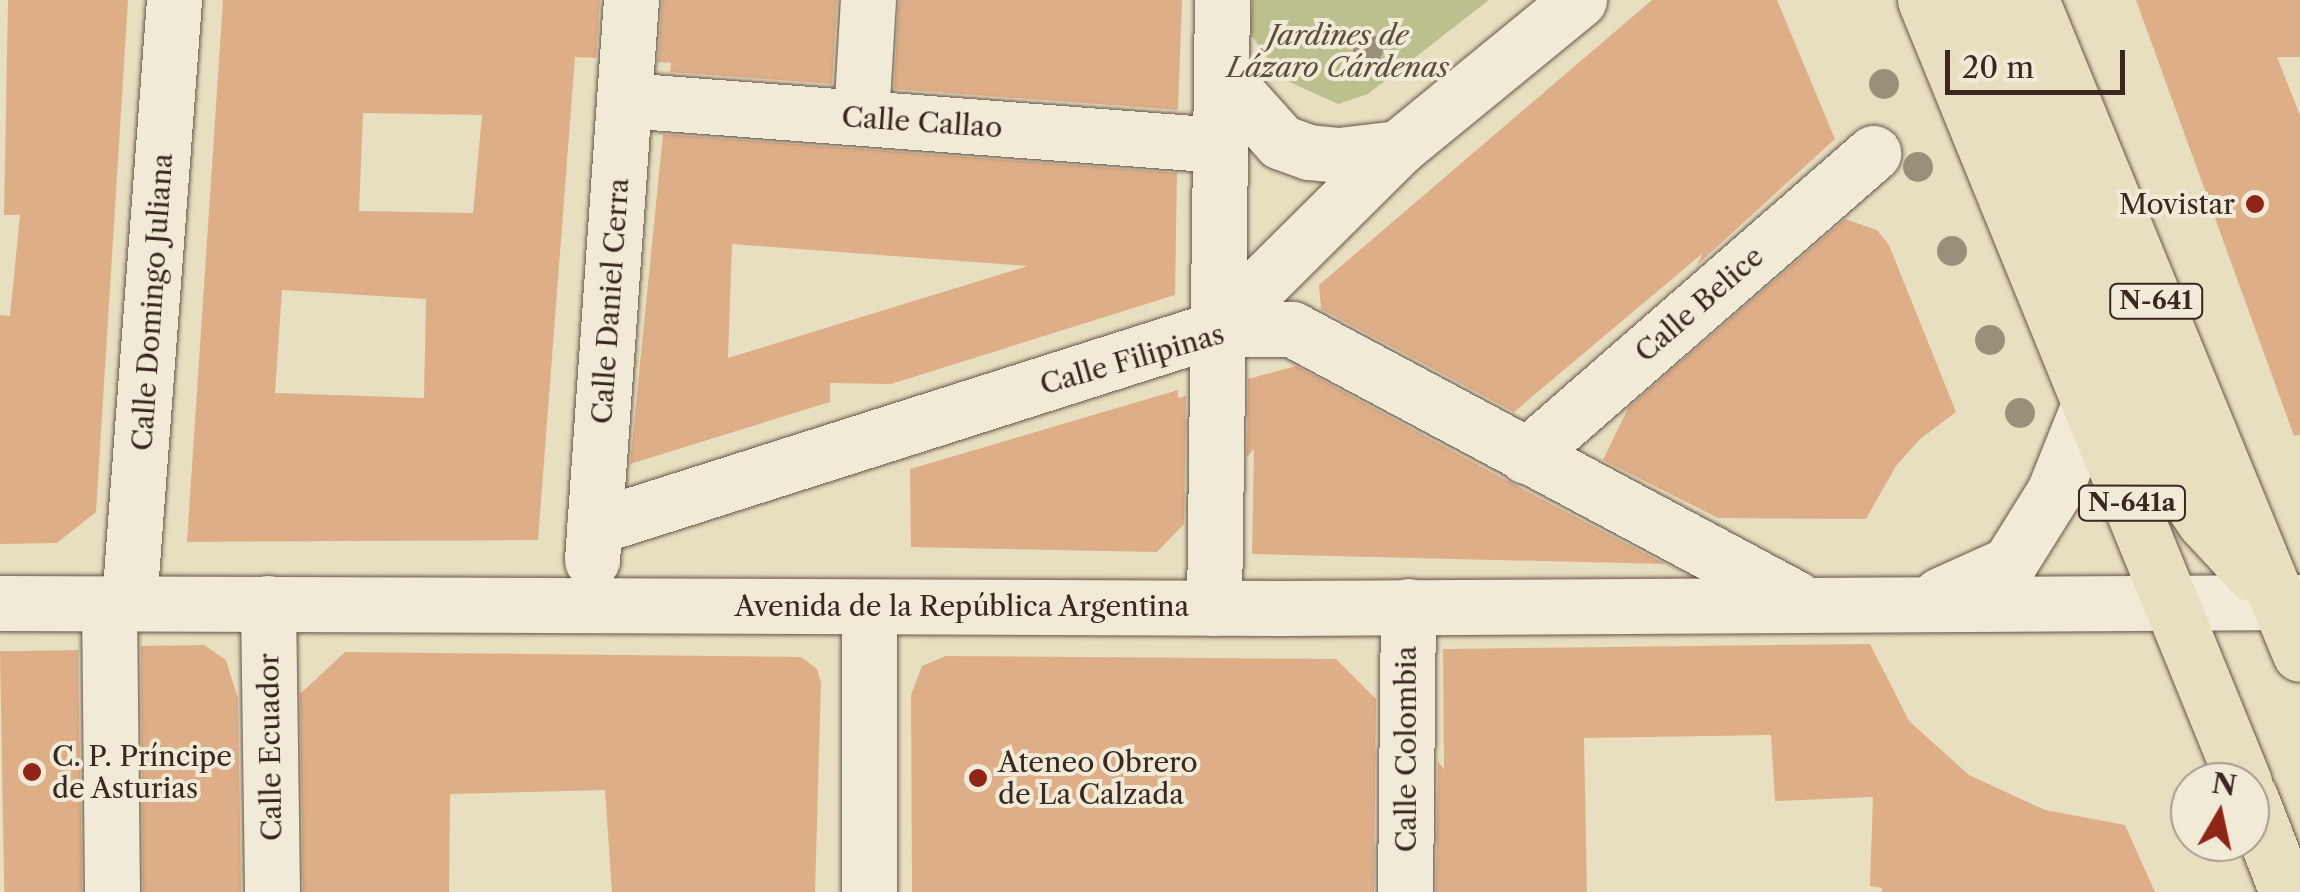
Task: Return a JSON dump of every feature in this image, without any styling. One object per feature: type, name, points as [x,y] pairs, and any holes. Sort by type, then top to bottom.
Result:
[{"type":"highway","points":[[1924,0],[2090,402]]},
{"type":"highway","points":[[1976,0],[2166,463],[2204,521],[2289,602]]},
{"type":"highway","name":"N-641","points":[[2032,0],[2289,602],[2300,654]]},
{"type":"highway","name":"N-641a","points":[[2090,402],[2173,603]]},
{"type":"highway","points":[[2173,603],[2236,762]]},
{"type":"highway","points":[[2270,850],[2286,892]]},
{"type":"street","name":"Calle Domingo Juliana","points":[[112,892],[119,603],[174,0]]},
{"type":"street","name":"Calle Daniel Cerra","points":[[588,603],[632,0]]},
{"type":"street","points":[[861,118],[868,0]]},
{"type":"street","points":[[1214,608],[1222,0]]},
{"type":"street","points":[[1216,329],[1398,148],[1579,0]]},
{"type":"street","points":[[1221,75],[1282,142],[1309,152],[1339,155],[1398,148]]},
{"type":"street","name":"Calle Callao","points":[[625,100],[1220,145]]},
{"type":"street","name":"Calle Belice","points":[[1526,456],[1873,153]]},
{"type":"street","name":"Calle Filipinas","points":[[594,527],[1216,329],[1292,328],[1802,602]]},
{"type":"street","name":"Avenida de la República Argentina","points":[[1924,603],[2009,564],[2054,492],[2090,402]]},
{"type":"street","name":"Avenida de la República Argentina","points":[[0,603],[1214,608],[2289,602]]},
{"type":"street","name":"Calle Ecuador","points":[[268,603],[272,892]]},
{"type":"street","name":"Calle Colombia","points":[[1405,892],[1408,606]]},
{"type":"street","points":[[869,892],[870,631]]},
{"type":"green space","name":"Jardines de Lázaro Cárdenas","points":[[1252,0],[1489,0],[1368,94],[1338,104],[1283,79],[1251,35]]},
{"type":"building","points":[[8,0],[128,0],[96,512],[57,543],[0,544],[0,315],[10,316],[20,215],[4,215]]},
{"type":"building","points":[[223,0],[600,0],[596,58],[575,57],[538,540],[187,542]],"holes":[[[363,113],[482,115],[473,213],[359,211]],[[282,290],[426,299],[424,398],[275,393]]]},
{"type":"building","points":[[662,0],[837,0],[832,84],[670,72],[671,63],[658,62]]},
{"type":"building","points":[[899,0],[1182,0],[1178,110],[894,89]]},
{"type":"building","points":[[1652,0],[1777,0],[1835,139],[1697,265],[1703,253],[1514,412],[1321,309],[1319,285]]},
{"type":"building","points":[[2136,0],[2300,0],[2300,57],[2277,57],[2300,115],[2300,435],[2294,436]]},
{"type":"building","points":[[663,134],[1177,173],[1175,295],[891,384],[830,383],[830,402],[630,464]],"holes":[[[732,244],[1028,266],[728,358]]]},
{"type":"building","points":[[1845,219],[1877,230],[1889,245],[1956,412],[1919,440],[1896,466],[1866,519],[1718,518],[1603,460],[1628,408]]},
{"type":"building","points":[[1296,366],[1665,564],[1252,554],[1254,449],[1247,457],[1248,379]]},
{"type":"building","points":[[1178,390],[1178,398],[1186,396],[1184,524],[1157,552],[911,547],[910,469]]},
{"type":"building","points":[[1870,644],[1909,721],[1969,775],[2045,810],[2125,825],[2155,892],[1882,892],[1882,888],[1870,886],[1873,797],[1775,801],[1771,735],[1584,738],[1587,892],[1436,892],[1438,762],[1444,769],[1443,649]]},
{"type":"building","points":[[204,645],[226,660],[238,699],[241,892],[143,892],[141,646]]},
{"type":"building","name":"C. P. Príncipe de Asturias","points":[[78,650],[82,892],[4,892],[0,651]]},
{"type":"building","points":[[345,652],[801,657],[817,669],[821,683],[815,892],[612,892],[605,790],[450,794],[449,892],[303,892],[300,694]]},
{"type":"building","points":[[946,656],[1336,659],[1376,699],[1374,892],[912,892],[911,695],[922,666]]},
{"type":"place","name":"Movistar","points":[[2255,204]]},
{"type":"place","name":"C. P. Príncipe de Asturias","points":[[32,772]]},
{"type":"place","name":"Ateneo Obrero de La Calzada","points":[[978,778]]}]
